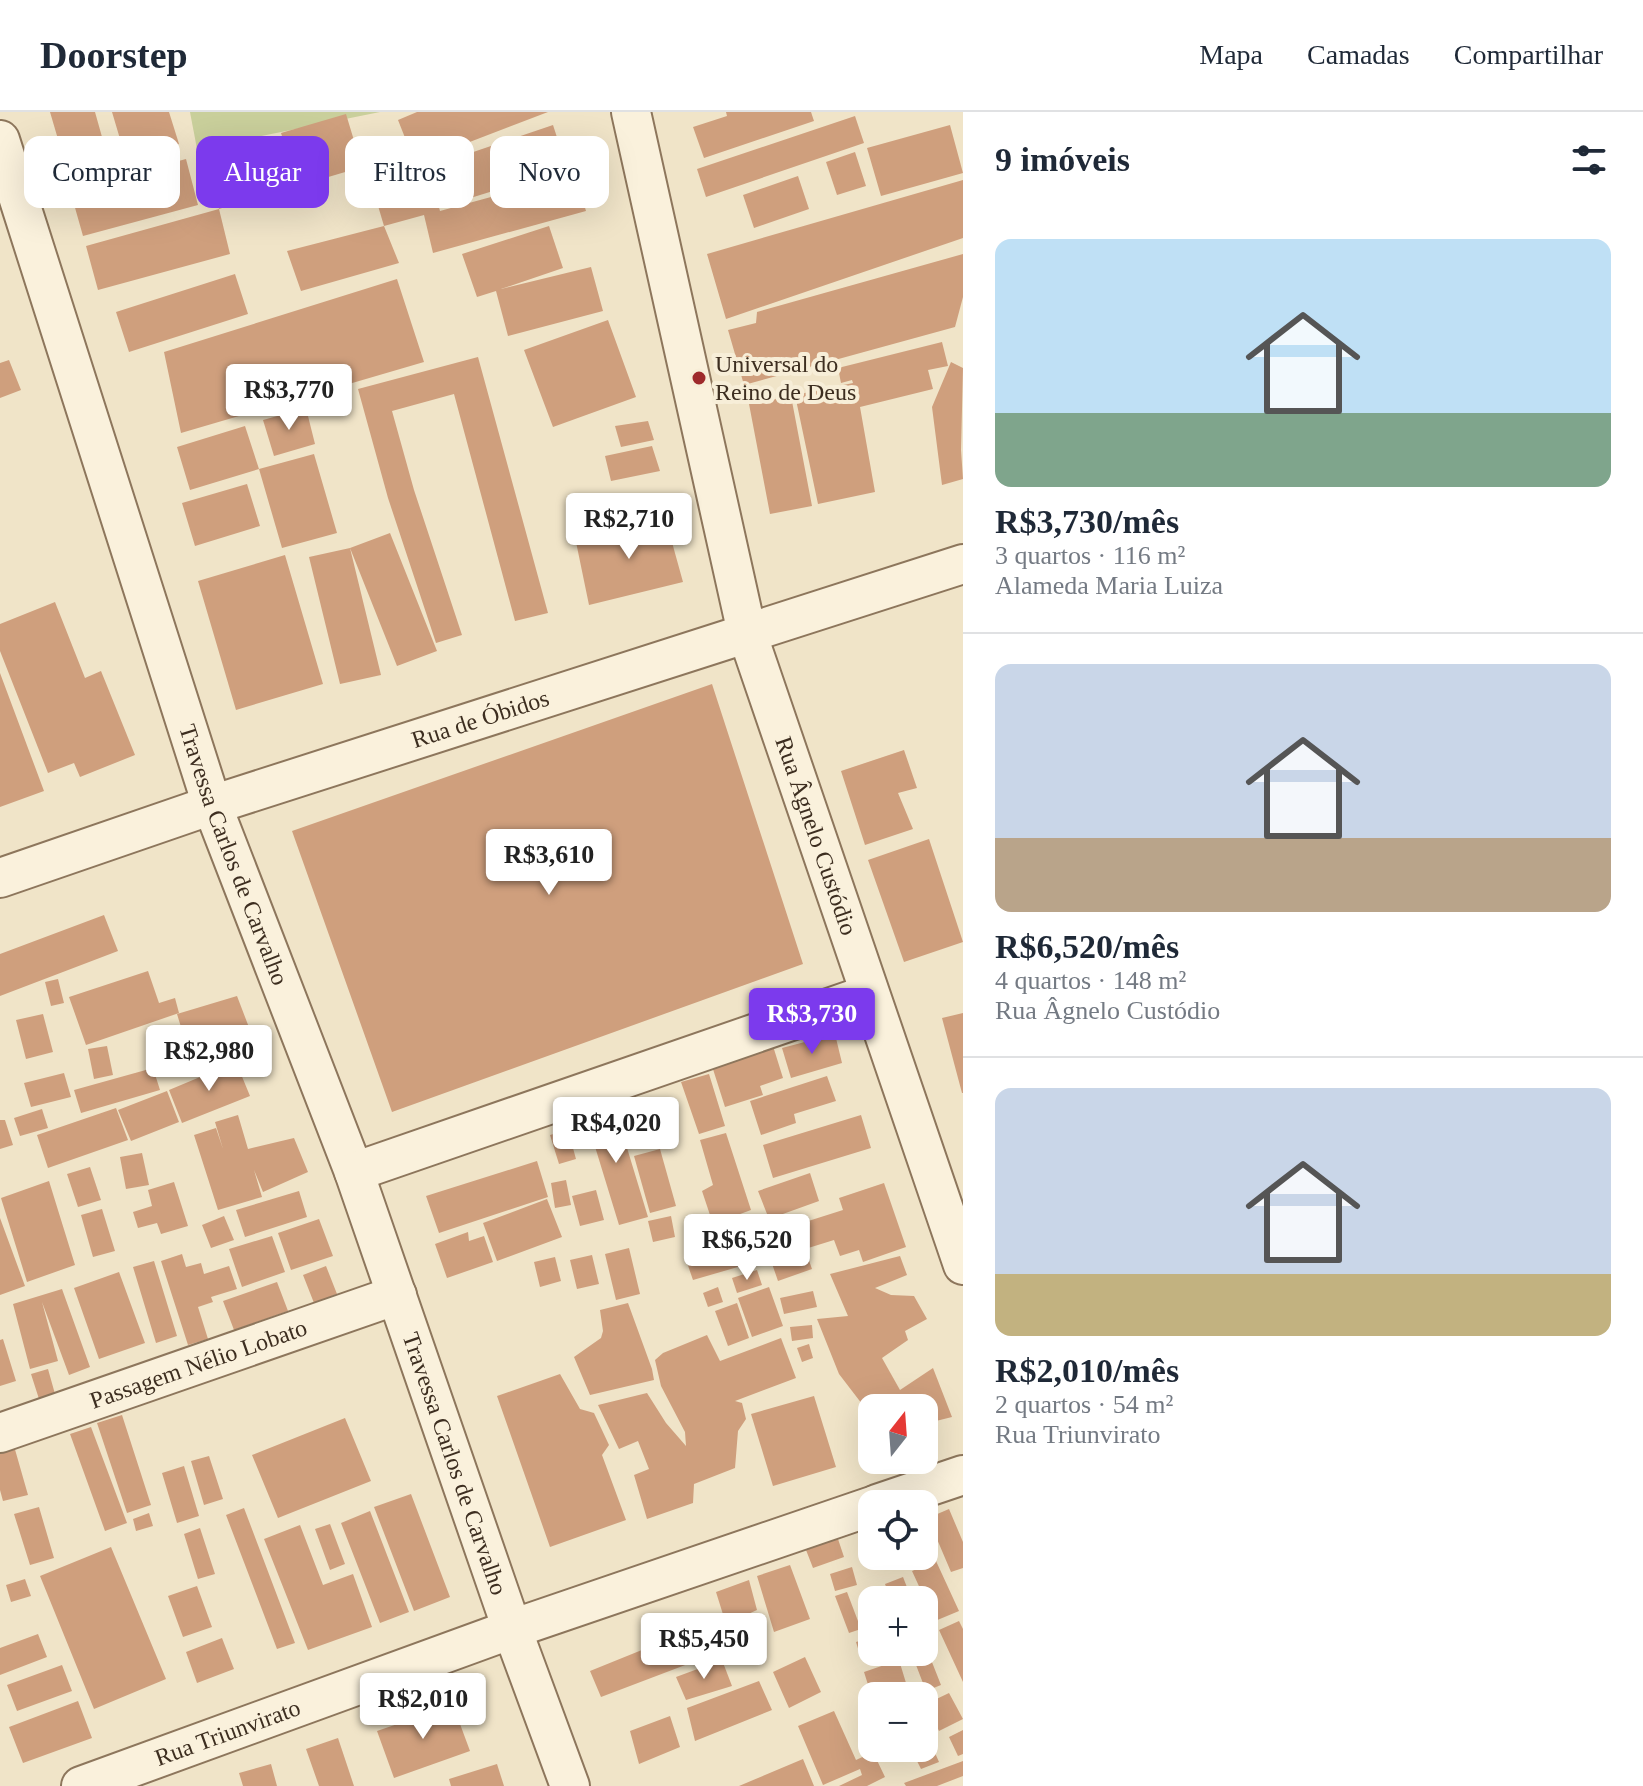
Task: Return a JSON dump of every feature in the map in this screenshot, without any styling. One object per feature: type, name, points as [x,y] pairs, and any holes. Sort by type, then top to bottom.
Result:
[{"type":"street","name":"Rua Âgnelo Custódio","points":[[631,112],[747,633],[963,1265]]},
{"type":"street","name":"Travessa Carlos de Carvalho","points":[[0,140],[212,805],[354,1172],[512,1629],[570,1786]]},
{"type":"street","name":"Rua de Óbidos","points":[[0,878],[212,805],[963,564]]},
{"type":"street","points":[[354,1172],[869,994]]},
{"type":"street","name":"Passagem Nélio Lobato","points":[[0,1433],[397,1295]]},
{"type":"street","name":"Rua Triunvirato","points":[[919,1490],[963,1475]]},
{"type":"street","name":"Rua Triunvirato","points":[[81,1786],[512,1629],[858,1511]]},
{"type":"green space","points":[[190,112],[380,112],[261,136],[196,136],[196,144]]},
{"type":"building","points":[[50,112],[95,112],[102,136],[57,136]]},
{"type":"building","points":[[112,112],[169,112],[176,136],[119,136]]},
{"type":"building","points":[[417,112],[548,112],[474,140],[474,136],[404,136],[398,120]]},
{"type":"building","points":[[726,112],[811,112],[814,121],[704,158],[693,127],[727,116]]},
{"type":"building","points":[[346,114],[353,136],[345,136],[345,172],[329,177],[329,136],[282,136],[281,133]]},
{"type":"building","points":[[855,116],[864,143],[706,197],[697,169]]},
{"type":"building","points":[[553,125],[557,136],[521,136]]},
{"type":"building","points":[[950,125],[963,173],[881,196],[867,148]]},
{"type":"building","points":[[490,146],[490,192],[474,197],[474,152]]},
{"type":"building","points":[[855,152],[866,186],[837,195],[826,162]]},
{"type":"building","points":[[186,159],[196,206],[83,236],[75,208],[180,208],[180,161]]},
{"type":"building","points":[[798,176],[809,209],[754,228],[743,195]]},
{"type":"building","points":[[963,180],[963,238],[726,319],[707,254]]},
{"type":"building","points":[[490,197],[490,208],[585,208],[586,211],[433,253],[424,215],[384,226],[379,208],[439,208],[440,211],[474,208],[474,202]]},
{"type":"building","points":[[219,209],[230,254],[98,290],[86,246]]},
{"type":"building","points":[[384,226],[399,263],[301,291],[287,251]]},
{"type":"building","points":[[549,226],[563,268],[501,289],[591,267],[603,311],[508,336],[496,291],[477,297],[462,254]]},
{"type":"building","points":[[963,254],[963,297],[955,327],[744,385],[728,330],[756,323],[757,312]]},
{"type":"building","points":[[235,274],[248,314],[129,352],[116,312]]},
{"type":"building","points":[[397,279],[424,362],[181,433],[164,352]]},
{"type":"building","points":[[608,320],[636,397],[553,427],[524,350]]},
{"type":"building","points":[[942,342],[948,366],[928,370],[933,389],[860,407],[875,492],[818,504],[795,395],[853,383],[852,380],[841,383],[838,368]]},
{"type":"building","points":[[478,357],[548,613],[515,621],[454,394],[392,411],[414,490],[462,635],[436,643],[388,498],[358,389]]},
{"type":"building","points":[[9,360],[21,390],[0,398],[0,363]]},
{"type":"building","points":[[951,362],[963,368],[963,479],[942,485],[932,407]]},
{"type":"building","points":[[791,396],[812,506],[770,514],[749,404]]},
{"type":"building","points":[[306,408],[315,444],[274,456],[263,420]]},
{"type":"building","points":[[648,421],[654,440],[621,447],[615,426]]},
{"type":"building","points":[[245,426],[259,469],[190,490],[177,447]]},
{"type":"building","points":[[652,446],[660,471],[611,481],[605,456]]},
{"type":"building","points":[[314,454],[337,533],[282,548],[259,469]]},
{"type":"building","points":[[247,484],[260,526],[195,546],[182,503]]},
{"type":"building","points":[[665,517],[683,582],[589,605],[576,542],[619,538],[615,525]]},
{"type":"building","points":[[390,533],[437,651],[397,666],[350,548]]},
{"type":"building","points":[[350,548],[381,675],[340,684],[309,557]]},
{"type":"building","points":[[285,555],[323,684],[236,710],[198,581]]},
{"type":"building","points":[[55,602],[85,678],[101,671],[135,755],[80,777],[74,763],[48,773],[0,651],[0,624]]},
{"type":"building","points":[[0,673],[44,791],[0,807]]},
{"type":"building","points":[[712,684],[803,964],[392,1112],[292,831]]},
{"type":"building","points":[[904,750],[917,788],[898,793],[913,829],[865,845],[841,771]]},
{"type":"building","points":[[929,839],[963,942],[904,962],[868,860]]},
{"type":"building","points":[[104,915],[118,951],[0,996],[0,954]]},
{"type":"building","points":[[148,971],[159,1003],[175,998],[179,1013],[86,1045],[69,997]]},
{"type":"building","points":[[58,979],[64,1003],[51,1006],[45,982]]},
{"type":"building","points":[[237,996],[250,1030],[170,1057],[162,1033],[181,1027],[177,1014]]},
{"type":"building","points":[[963,1013],[963,1093],[962,1093],[942,1018]]},
{"type":"building","points":[[43,1014],[53,1052],[26,1059],[16,1020]]},
{"type":"building","points":[[835,1034],[842,1063],[791,1078],[782,1048]]},
{"type":"building","points":[[229,1039],[236,1056],[203,1070],[196,1052]]},
{"type":"building","points":[[107,1046],[113,1075],[94,1079],[88,1049]]},
{"type":"building","points":[[773,1046],[783,1078],[760,1086],[763,1095],[725,1107],[712,1066]]},
{"type":"building","points":[[236,1062],[250,1096],[182,1123],[169,1090]]},
{"type":"building","points":[[153,1068],[160,1090],[81,1113],[74,1090]]},
{"type":"building","points":[[64,1073],[71,1097],[31,1107],[24,1083]]},
{"type":"building","points":[[709,1074],[725,1126],[699,1134],[681,1082]]},
{"type":"building","points":[[827,1076],[836,1101],[794,1114],[796,1123],[761,1135],[750,1101]]},
{"type":"building","points":[[167,1091],[179,1122],[131,1141],[118,1110]]},
{"type":"building","points":[[614,1105],[648,1217],[619,1225],[585,1114]]},
{"type":"building","points":[[116,1108],[128,1140],[48,1168],[37,1135]]},
{"type":"building","points":[[42,1109],[48,1128],[20,1136],[14,1118]]},
{"type":"building","points":[[238,1115],[248,1149],[294,1138],[308,1172],[263,1192],[254,1170],[262,1197],[218,1210],[194,1135],[216,1128],[223,1149],[215,1122]]},
{"type":"building","points":[[861,1115],[871,1148],[773,1178],[763,1145]]},
{"type":"building","points":[[0,1120],[5,1120],[13,1145],[0,1149]]},
{"type":"building","points":[[568,1130],[576,1159],[559,1164],[550,1135]]},
{"type":"building","points":[[726,1133],[751,1210],[713,1224],[702,1191],[713,1185],[700,1140]]},
{"type":"building","points":[[660,1149],[676,1206],[650,1213],[634,1156]]},
{"type":"building","points":[[142,1153],[149,1185],[126,1189],[120,1157]]},
{"type":"building","points":[[537,1161],[548,1197],[439,1233],[426,1196]]},
{"type":"building","points":[[90,1167],[101,1200],[78,1207],[67,1174]]},
{"type":"building","points":[[810,1173],[819,1201],[769,1219],[758,1191]]},
{"type":"building","points":[[566,1180],[571,1205],[555,1208],[551,1183]]},
{"type":"building","points":[[49,1181],[75,1265],[27,1282],[1,1198]]},
{"type":"building","points":[[174,1182],[188,1226],[161,1234],[157,1223],[138,1228],[133,1212],[152,1206],[148,1190]]},
{"type":"building","points":[[884,1183],[906,1247],[863,1262],[859,1250],[840,1256],[834,1240],[805,1249],[812,1269],[778,1281],[760,1229],[800,1216],[802,1223],[843,1210],[839,1198]]},
{"type":"building","points":[[596,1190],[604,1220],[580,1226],[572,1196]]},
{"type":"building","points":[[299,1191],[307,1217],[245,1237],[236,1210]]},
{"type":"building","points":[[547,1199],[562,1237],[497,1261],[483,1223]]},
{"type":"building","points":[[102,1209],[115,1251],[93,1257],[81,1215]]},
{"type":"building","points":[[224,1216],[234,1240],[211,1248],[202,1225]]},
{"type":"building","points":[[671,1216],[675,1237],[653,1242],[648,1221]]},
{"type":"building","points":[[0,1218],[25,1286],[0,1295]]},
{"type":"building","points":[[319,1219],[333,1256],[291,1270],[278,1233]]},
{"type":"building","points":[[468,1232],[469,1241],[484,1236],[493,1262],[447,1278],[435,1244]]},
{"type":"building","points":[[747,1235],[755,1262],[693,1280],[684,1254]]},
{"type":"building","points":[[272,1236],[285,1272],[242,1287],[229,1249]]},
{"type":"building","points":[[629,1248],[640,1294],[616,1300],[605,1254]]},
{"type":"building","points":[[182,1254],[186,1267],[201,1263],[204,1274],[229,1266],[237,1289],[211,1297],[213,1302],[198,1307],[208,1339],[188,1345],[161,1261]]},
{"type":"building","points":[[592,1255],[599,1284],[577,1289],[570,1260]]},
{"type":"building","points":[[900,1256],[907,1275],[875,1288],[891,1295],[914,1296],[927,1319],[905,1331],[908,1340],[882,1358],[900,1390],[933,1368],[952,1417],[938,1420],[938,1394],[858,1394],[858,1399],[839,1374],[817,1319],[848,1316],[830,1274]]},
{"type":"building","points":[[555,1257],[561,1281],[540,1287],[534,1262]]},
{"type":"building","points":[[154,1261],[177,1336],[156,1343],[133,1267]]},
{"type":"building","points":[[326,1266],[337,1294],[314,1303],[303,1275]]},
{"type":"building","points":[[757,1270],[762,1285],[737,1293],[732,1278]]},
{"type":"building","points":[[119,1272],[145,1343],[99,1359],[74,1288]]},
{"type":"building","points":[[277,1282],[288,1311],[234,1330],[223,1301]]},
{"type":"building","points":[[718,1287],[723,1302],[708,1307],[703,1293]]},
{"type":"building","points":[[769,1287],[783,1326],[752,1337],[738,1298]]},
{"type":"building","points":[[62,1289],[90,1367],[69,1375],[42,1302],[58,1361],[30,1369],[13,1304]]},
{"type":"building","points":[[813,1291],[817,1307],[784,1314],[780,1298]]},
{"type":"building","points":[[628,1303],[654,1380],[590,1395],[574,1357],[601,1338],[600,1310]]},
{"type":"building","points":[[737,1303],[749,1338],[728,1346],[715,1311]]},
{"type":"building","points":[[812,1325],[813,1338],[792,1341],[790,1327]]},
{"type":"building","points":[[707,1335],[720,1361],[781,1338],[796,1378],[735,1401],[742,1403],[746,1419],[738,1431],[735,1468],[694,1484],[693,1503],[647,1519],[634,1475],[649,1469],[638,1441],[619,1449],[598,1405],[647,1393],[666,1423],[686,1446],[685,1432],[661,1386],[655,1360],[663,1353]]},
{"type":"building","points":[[3,1339],[16,1381],[0,1386],[0,1340]]},
{"type":"building","points":[[809,1344],[813,1358],[802,1362],[797,1348]]},
{"type":"building","points":[[48,1369],[55,1394],[39,1399],[31,1374]]},
{"type":"building","points":[[560,1374],[580,1409],[594,1413],[609,1445],[602,1455],[626,1520],[550,1547],[497,1396]]},
{"type":"building","points":[[814,1396],[836,1467],[773,1486],[751,1414]]},
{"type":"building","points":[[122,1415],[151,1505],[127,1513],[97,1423]]},
{"type":"building","points":[[345,1418],[371,1481],[278,1518],[252,1455]]},
{"type":"building","points":[[91,1427],[127,1523],[105,1531],[70,1434]]},
{"type":"building","points":[[14,1446],[28,1495],[3,1501],[0,1450]]},
{"type":"building","points":[[209,1456],[223,1499],[204,1505],[191,1461]]},
{"type":"building","points":[[184,1466],[199,1516],[177,1523],[162,1473]]},
{"type":"building","points":[[411,1494],[450,1597],[414,1611],[374,1507]]},
{"type":"building","points":[[39,1507],[54,1558],[30,1565],[14,1514]]},
{"type":"building","points":[[244,1508],[295,1643],[277,1649],[226,1515]]},
{"type":"building","points":[[949,1509],[963,1542],[963,1568],[951,1572],[938,1541],[938,1514]]},
{"type":"building","points":[[370,1511],[409,1612],[380,1623],[341,1523]]},
{"type":"building","points":[[149,1513],[153,1526],[136,1531],[133,1519]]},
{"type":"building","points":[[330,1524],[345,1564],[330,1570],[315,1529]]},
{"type":"building","points":[[300,1525],[323,1585],[353,1574],[372,1627],[308,1650],[264,1539]]},
{"type":"building","points":[[200,1528],[215,1574],[198,1579],[184,1534]]},
{"type":"building","points":[[838,1539],[844,1557],[813,1568],[806,1550]]},
{"type":"building","points":[[111,1547],[166,1679],[94,1709],[40,1576]]},
{"type":"building","points":[[790,1565],[810,1619],[774,1632],[757,1576]]},
{"type":"building","points":[[938,1565],[959,1611],[938,1620],[938,1586],[919,1586],[912,1571],[938,1570]]},
{"type":"building","points":[[852,1567],[857,1585],[835,1591],[830,1574]]},
{"type":"building","points":[[903,1577],[907,1586],[886,1586]]},
{"type":"building","points":[[25,1579],[31,1596],[11,1602],[6,1585]]},
{"type":"building","points":[[749,1580],[757,1610],[726,1624],[716,1592]]},
{"type":"building","points":[[197,1586],[212,1627],[183,1637],[168,1596]]},
{"type":"building","points":[[847,1592],[858,1621],[858,1630],[849,1633],[835,1596]]},
{"type":"building","points":[[716,1620],[730,1648],[601,1697],[590,1671]]},
{"type":"building","points":[[746,1621],[753,1642],[730,1648],[724,1630]]},
{"type":"building","points":[[959,1621],[963,1629],[963,1682],[939,1630]]},
{"type":"building","points":[[38,1634],[47,1657],[0,1675],[0,1648]]},
{"type":"building","points":[[222,1638],[234,1669],[197,1683],[186,1652]]},
{"type":"building","points":[[805,1657],[821,1692],[789,1708],[773,1672]]},
{"type":"building","points":[[722,1660],[732,1686],[686,1700],[676,1677]]},
{"type":"building","points":[[62,1665],[72,1691],[17,1711],[7,1685]]},
{"type":"building","points":[[882,1666],[901,1666],[906,1682],[867,1682],[864,1672]]},
{"type":"building","points":[[916,1666],[933,1666],[941,1685],[938,1686],[938,1682],[923,1682]]},
{"type":"building","points":[[759,1681],[772,1710],[695,1741],[687,1708]]},
{"type":"building","points":[[949,1693],[963,1719],[939,1731],[938,1729],[938,1698]]},
{"type":"building","points":[[78,1701],[92,1738],[23,1763],[9,1727]]},
{"type":"building","points":[[453,1705],[470,1751],[394,1778],[377,1731]]},
{"type":"building","points":[[834,1711],[856,1760],[878,1762],[885,1777],[867,1786],[839,1786],[862,1775],[860,1769],[823,1785],[798,1726]]},
{"type":"building","points":[[670,1716],[680,1747],[639,1764],[630,1731]]},
{"type":"building","points":[[963,1730],[963,1754],[958,1756],[949,1737]]},
{"type":"building","points":[[338,1738],[354,1786],[319,1786],[306,1749]]},
{"type":"building","points":[[803,1759],[814,1786],[739,1786]]},
{"type":"building","points":[[938,1760],[939,1762],[921,1769],[918,1762]]},
{"type":"building","points":[[963,1761],[963,1776],[937,1786],[906,1786],[904,1783]]},
{"type":"building","points":[[271,1764],[277,1786],[243,1786],[239,1773]]},
{"type":"building","points":[[497,1764],[504,1786],[451,1786],[449,1779]]},
{"type":"place","name":"Universal do Reino de Deus","points":[[699,378]]}]
